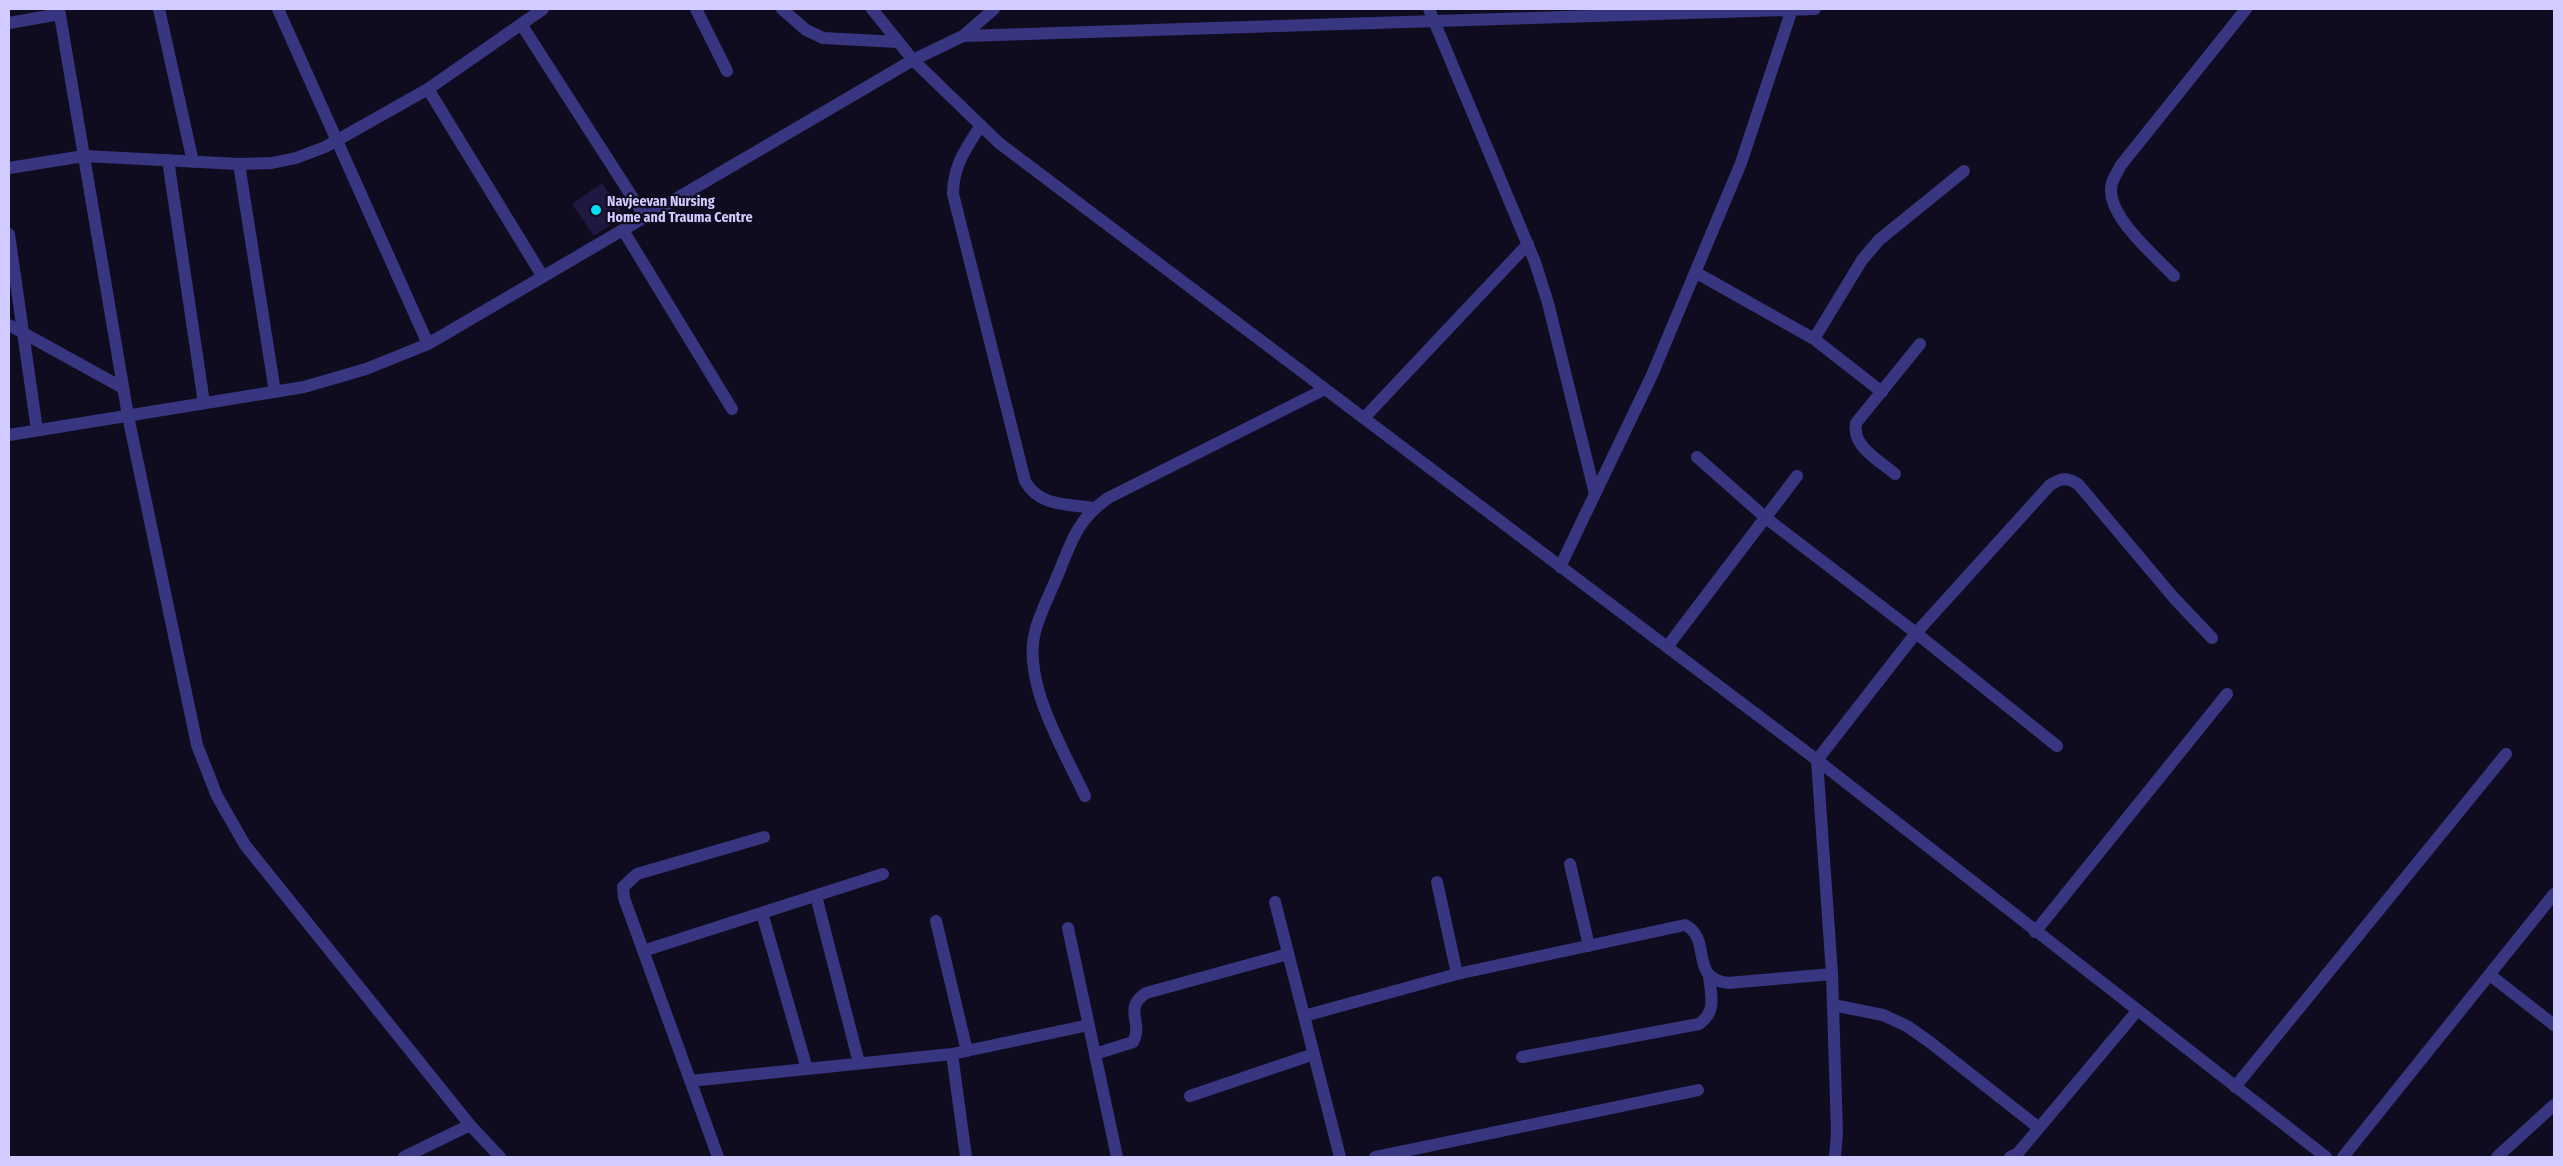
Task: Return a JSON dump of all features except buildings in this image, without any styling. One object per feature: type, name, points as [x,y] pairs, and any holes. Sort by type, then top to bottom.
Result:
[{"type":"street","points":[[160,9],[193,162]]},
{"type":"street","points":[[278,9],[428,344]]},
{"type":"street","points":[[9,168],[84,156],[239,164],[272,163],[296,158],[337,140],[428,89],[543,9]]},
{"type":"street","points":[[696,9],[727,71]]},
{"type":"street","points":[[782,9],[806,30],[823,38],[898,42]]},
{"type":"street","points":[[872,9],[913,60],[999,143],[1817,760],[2321,1156]]},
{"type":"street","points":[[9,435],[304,387],[366,369],[428,344],[913,60],[963,36],[994,9]]},
{"type":"street","points":[[1560,567],[1652,375],[1741,163],[1792,9]]},
{"type":"street","points":[[963,36],[1431,15],[1815,9]]},
{"type":"street","points":[[2174,276],[2123,222],[2112,203],[2112,184],[2121,165],[2246,9]]},
{"type":"street","points":[[9,23],[60,11],[128,416],[197,745],[217,796],[245,845],[470,1125],[500,1157]]},
{"type":"street","points":[[1431,15],[1528,244],[1548,303],[1595,494]]},
{"type":"street","points":[[521,24],[645,217]]},
{"type":"street","points":[[428,89],[543,277]]},
{"type":"street","points":[[981,125],[959,159],[953,178],[953,194],[1024,481],[1031,492],[1040,498],[1052,502],[1095,508]]},
{"type":"street","points":[[168,160],[204,403]]},
{"type":"street","points":[[239,164],[275,392]]},
{"type":"street","points":[[1814,339],[1862,260],[1879,240],[1964,171]]},
{"type":"street","points":[[623,230],[732,409]]},
{"type":"street","points":[[9,234],[37,430]]},
{"type":"street","points":[[1364,418],[1528,244]]},
{"type":"street","points":[[1695,272],[1814,339],[1882,392]]},
{"type":"street","points":[[9,325],[123,388]]},
{"type":"street","points":[[1895,474],[1858,442],[1855,432],[1856,423],[1920,344]]},
{"type":"street","points":[[1085,796],[1036,688],[1033,664],[1035,633],[1073,537],[1082,520],[1108,498],[1325,389]]},
{"type":"street","points":[[1697,457],[1766,518],[1916,633],[2057,746]]},
{"type":"street","points":[[1666,647],[1797,476]]},
{"type":"street","points":[[1835,1157],[1838,1132],[1832,974],[1817,760],[1916,633],[2050,485],[2061,478],[2071,479],[2078,484],[2174,598],[2212,638]]},
{"type":"street","points":[[2035,932],[2227,694]]},
{"type":"street","points":[[2235,1087],[2506,754]]},
{"type":"street","points":[[718,1157],[624,898],[623,887],[629,879],[637,874],[764,837]]},
{"type":"street","points":[[1570,864],[1589,946]]},
{"type":"street","points":[[643,951],[883,874]]},
{"type":"street","points":[[1437,882],[1457,974]]},
{"type":"street","points":[[2343,1157],[2554,894]]},
{"type":"street","points":[[816,896],[859,1063]]},
{"type":"street","points":[[1275,902],[1340,1157]]},
{"type":"street","points":[[762,913],[807,1069]]},
{"type":"street","points":[[936,921],[967,1051]]},
{"type":"street","points":[[1304,1016],[1457,974],[1685,925],[1694,929],[1709,976],[1712,1007],[1708,1018],[1699,1024],[1522,1057]]},
{"type":"street","points":[[1068,928],[1117,1157]]},
{"type":"street","points":[[1095,1054],[1133,1042],[1136,1036],[1137,1025],[1133,1007],[1136,999],[1146,993],[1288,954]]},
{"type":"street","points":[[1709,976],[1717,982],[1728,983],[1832,974]]},
{"type":"street","points":[[2490,975],[2554,1025]]},
{"type":"street","points":[[1833,1005],[1883,1015],[1907,1026],[1931,1042],[2039,1128]]},
{"type":"street","points":[[2010,1157],[2018,1152],[2039,1128],[2137,1011]]},
{"type":"street","points":[[690,1082],[952,1054],[1089,1025]]},
{"type":"street","points":[[952,1054],[966,1157]]},
{"type":"street","points":[[1190,1096],[1314,1054]]},
{"type":"street","points":[[1375,1157],[1698,1090]]},
{"type":"street","points":[[2498,1157],[2554,1105]]},
{"type":"street","points":[[404,1157],[470,1125]]},
{"type":"place","name":"Navjeevan Nursing Home and Trauma Centre","points":[[596,210]]}]
